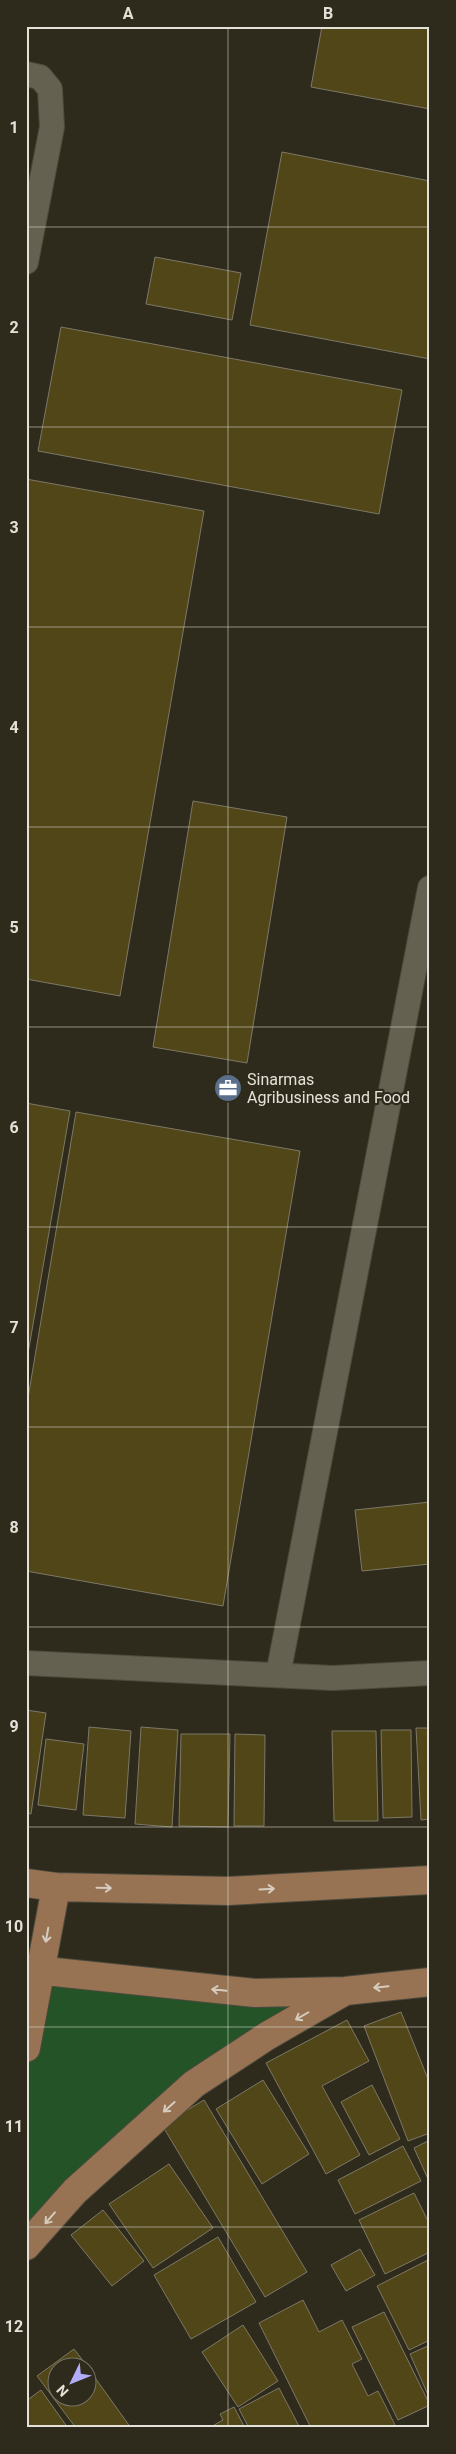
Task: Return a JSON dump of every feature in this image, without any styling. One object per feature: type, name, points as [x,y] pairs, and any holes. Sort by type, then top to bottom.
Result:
[{"type":"main road","points":[[26,1883],[56,1887],[228,1891],[430,1880]]},
{"type":"main road","points":[[26,2048],[34,1970],[56,1887]]},
{"type":"main road","points":[[34,1970],[255,1993],[345,1991],[430,1982]]},
{"type":"main road","points":[[26,2246],[75,2191],[194,2084],[267,2036],[345,1991]]},
{"type":"lane","points":[[26,74],[40,76],[50,89],[52,127],[26,262]]},
{"type":"lane","points":[[278,1675],[430,888]]},
{"type":"lane","points":[[26,1663],[333,1678],[430,1673]]},
{"type":"green space","points":[[41,1971],[345,1991],[267,2036],[26,2242],[26,2048]]},
{"type":"building","points":[[322,26],[430,26],[430,109],[311,87]]},
{"type":"building","points":[[282,152],[430,181],[430,359],[250,325]]},
{"type":"building","points":[[155,257],[241,273],[232,320],[146,304]]},
{"type":"building","points":[[61,327],[402,390],[379,514],[38,451]]},
{"type":"building","points":[[26,479],[204,511],[120,996],[26,979]]},
{"type":"building","points":[[193,801],[287,817],[247,1063],[153,1047]]},
{"type":"building","points":[[26,1103],[70,1111],[26,1365]]},
{"type":"building","points":[[76,1112],[300,1151],[223,1606],[26,1571],[26,1410]]},
{"type":"building","points":[[430,1502],[430,1564],[362,1571],[355,1510]]},
{"type":"building","points":[[26,1710],[46,1713],[31,1814],[26,1813]]},
{"type":"building","points":[[89,1727],[131,1731],[125,1818],[83,1815]]},
{"type":"building","points":[[141,1727],[178,1730],[172,1827],[135,1824]]},
{"type":"building","points":[[416,1728],[430,1728],[430,1819],[421,1820]]},
{"type":"building","points":[[381,1730],[411,1730],[412,1817],[383,1818]]},
{"type":"building","points":[[332,1731],[376,1731],[378,1821],[334,1821]]},
{"type":"building","points":[[181,1734],[230,1734],[228,1827],[179,1826]]},
{"type":"building","points":[[235,1734],[265,1735],[264,1826],[234,1826]]},
{"type":"building","points":[[46,1739],[84,1744],[76,1810],[38,1805]]},
{"type":"building","points":[[401,2012],[430,2084],[430,2133],[408,2141],[364,2026]]},
{"type":"building","points":[[347,2020],[369,2061],[322,2086],[360,2155],[326,2174],[266,2063]]},
{"type":"building","points":[[263,2080],[309,2154],[262,2184],[216,2109]]},
{"type":"building","points":[[372,2085],[400,2139],[369,2155],[341,2102]]},
{"type":"building","points":[[204,2100],[307,2272],[265,2297],[162,2125]]},
{"type":"building","points":[[430,2140],[430,2179],[428,2179],[414,2148]]},
{"type":"building","points":[[403,2146],[421,2181],[355,2214],[338,2180]]},
{"type":"building","points":[[169,2164],[213,2228],[153,2268],[109,2204]]},
{"type":"building","points":[[414,2193],[430,2225],[430,2252],[385,2274],[359,2220]]},
{"type":"building","points":[[103,2210],[144,2261],[112,2286],[71,2235]]},
{"type":"building","points":[[218,2237],[256,2302],[191,2339],[154,2275]]},
{"type":"building","points":[[360,2249],[375,2275],[346,2291],[331,2265]]},
{"type":"building","points":[[430,2259],[430,2340],[409,2350],[377,2286]]},
{"type":"building","points":[[303,2300],[319,2332],[342,2320],[362,2359],[352,2364],[368,2396],[378,2391],[395,2425],[390,2428],[311,2428],[259,2323]]},
{"type":"building","points":[[384,2312],[430,2405],[398,2420],[352,2327]]},
{"type":"building","points":[[243,2325],[278,2381],[238,2407],[202,2352]]},
{"type":"building","points":[[430,2345],[430,2394],[428,2395],[410,2354]]},
{"type":"building","points":[[74,2349],[79,2356],[64,2356]]},
{"type":"building","points":[[48,2368],[48,2391],[37,2376]]},
{"type":"building","points":[[98,2382],[131,2428],[76,2428],[60,2406],[98,2406]]},
{"type":"building","points":[[279,2388],[300,2428],[249,2428],[239,2409]]},
{"type":"building","points":[[41,2390],[48,2400],[48,2406],[52,2406],[68,2428],[26,2428],[26,2401]]},
{"type":"building","points":[[234,2407],[245,2428],[209,2428],[223,2420],[220,2414]]},
{"type":"place","name":"Sinarmas Agribusiness and Food","points":[[228,1088]]}]
